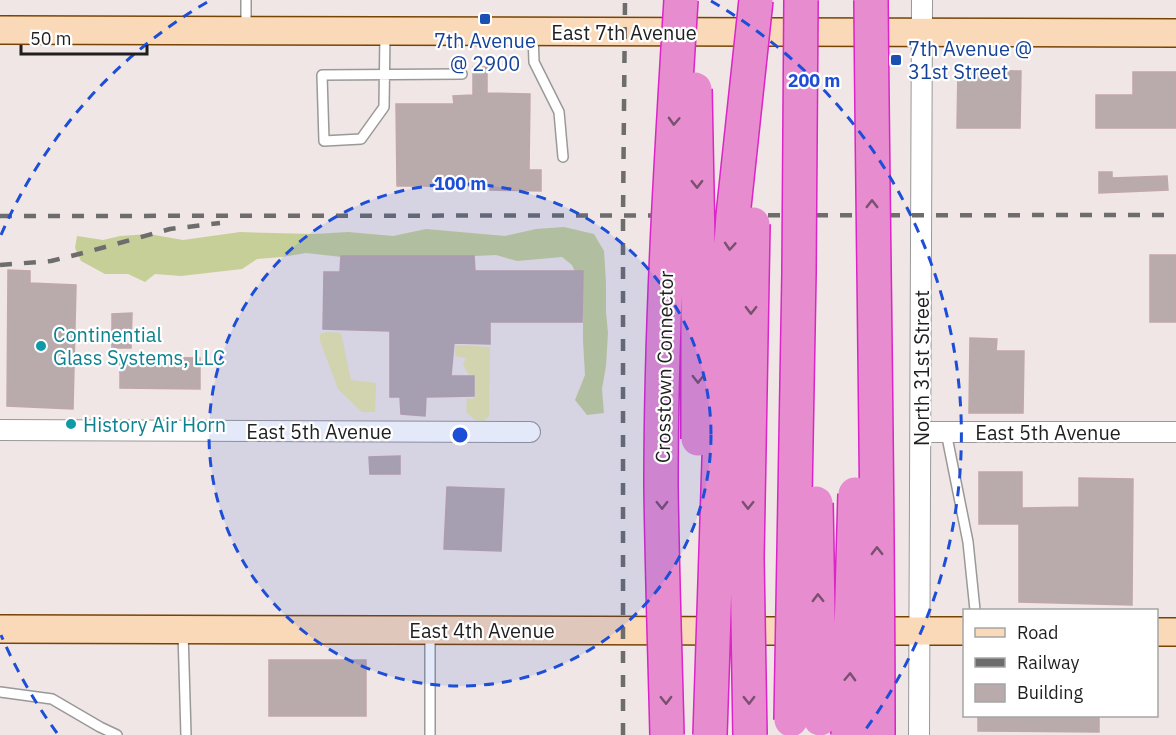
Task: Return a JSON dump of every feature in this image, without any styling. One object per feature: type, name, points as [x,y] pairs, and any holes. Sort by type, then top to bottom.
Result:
[{"type":"highway","name":"Crosstown Connector","points":[[667,735],[662,485],[664,329],[681,0]]},
{"type":"highway","points":[[693,0],[699,243],[701,735]]},
{"type":"highway","points":[[710,735],[722,369],[733,216],[756,0]]},
{"type":"highway","points":[[750,735],[747,558],[756,0]]},
{"type":"highway","points":[[801,0],[799,273],[806,720]]},
{"type":"highway","points":[[871,0],[878,735]]},
{"type":"highway","points":[[848,735],[856,455],[873,263]]},
{"type":"street","name":"North 31st Street","points":[[920,735],[922,0]]},
{"type":"street","name":"East 7th Avenue","points":[[0,30],[1176,33]]},
{"type":"street","name":"East 5th Avenue","points":[[0,430],[530,432]]},
{"type":"street","name":"East 5th Avenue","points":[[921,432],[1176,432]]},
{"type":"street","name":"East 4th Avenue","points":[[0,629],[963,631]]},
{"type":"street","points":[[1158,632],[1176,632]]},
{"type":"lane","points":[[246,0],[246,31]]},
{"type":"lane","points":[[385,31],[384,74],[384,107],[361,139],[324,141],[322,75],[384,74],[462,74]]},
{"type":"lane","points":[[533,31],[534,62],[559,112],[563,157]]},
{"type":"lane","points":[[946,432],[968,542],[975,609]]},
{"type":"lane","points":[[183,629],[186,735]]},
{"type":"lane","points":[[430,630],[430,735]]},
{"type":"lane","points":[[0,692],[52,699],[117,735]]},
{"type":"shaded area","points":[[341,333],[351,380],[376,383],[375,412],[362,412],[338,389],[320,341],[320,334]]},
{"type":"shaded area","points":[[455,345],[490,347],[489,416],[484,421],[475,420],[466,412],[467,398],[475,397],[475,376],[468,374],[463,364],[466,358],[455,355]]},
{"type":"green space","points":[[564,227],[594,234],[604,251],[608,333],[602,389],[604,413],[587,415],[575,400],[585,375],[583,291],[572,265],[562,257],[517,261],[496,255],[342,257],[306,253],[257,259],[242,269],[181,276],[155,274],[145,282],[128,274],[105,274],[81,261],[75,248],[77,236],[103,240],[149,234],[183,240],[240,232],[314,234],[348,232],[393,236],[426,229],[505,236],[536,229]]},
{"type":"building","points":[[473,67],[487,67],[487,93],[530,94],[529,170],[541,170],[541,191],[490,190],[490,186],[397,186],[396,104],[454,104],[453,96],[473,95]]},
{"type":"building","points":[[958,70],[1021,71],[1020,128],[957,128]]},
{"type":"building","points":[[1133,72],[1176,72],[1176,128],[1096,128],[1096,95],[1133,95]]},
{"type":"building","points":[[1099,172],[1112,172],[1112,178],[1167,176],[1168,190],[1099,193]]},
{"type":"building","points":[[1150,255],[1176,255],[1176,322],[1150,322]]},
{"type":"building","points":[[341,256],[474,256],[475,271],[583,271],[582,322],[490,322],[490,344],[454,343],[451,376],[474,376],[474,396],[426,397],[425,416],[401,414],[400,397],[390,397],[390,331],[323,329],[324,272],[340,272]]},
{"type":"building","name":"Continential Glass Systems, LLC","points":[[8,270],[30,271],[30,283],[76,285],[73,409],[7,406]]},
{"type":"building","points":[[132,313],[131,348],[112,348],[112,314]]},
{"type":"building","points":[[970,338],[997,339],[996,351],[1024,351],[1023,413],[969,413]]},
{"type":"building","points":[[120,357],[200,358],[200,389],[120,388]]},
{"type":"building","points":[[400,456],[400,474],[370,474],[369,457]]},
{"type":"building","points":[[979,472],[1022,472],[1022,508],[1079,507],[1079,478],[1133,479],[1132,605],[1019,602],[1019,524],[979,524]]},
{"type":"building","points":[[447,487],[504,489],[501,551],[444,549]]},
{"type":"building","points":[[269,660],[366,660],[366,716],[269,716]]},
{"type":"building","points":[[978,717],[1099,717],[1099,732],[978,731]]},
{"type":"railway","points":[[623,735],[625,0]]},
{"type":"railway","points":[[0,216],[1176,215]]},
{"type":"railway","points":[[0,265],[51,261],[170,229],[220,223]]},
{"type":"place","name":"7th Avenue @ 2900","points":[[485,19]]},
{"type":"place","name":"7th Avenue @ 31st Street","points":[[896,60]]},
{"type":"place","name":"Continential Glass Systems, LLC","points":[[41,346]]},
{"type":"place","name":"History Air Horn","points":[[71,424]]}]
